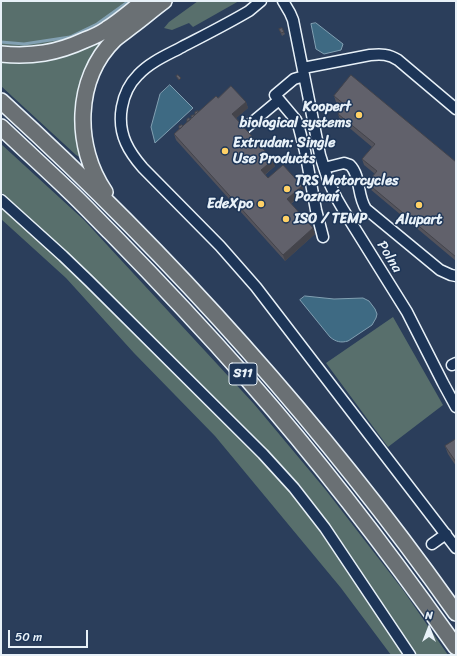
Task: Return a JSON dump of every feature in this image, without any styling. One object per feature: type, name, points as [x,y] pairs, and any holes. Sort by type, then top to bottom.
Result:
[{"type":"highway","points":[[1,54],[21,56],[32,55],[52,52],[71,46],[107,30],[144,1]]},
{"type":"highway","points":[[126,220],[99,184],[91,165],[84,140],[83,105],[92,73],[108,47],[164,1]]},
{"type":"highway","name":"S11","points":[[1,101],[126,220],[202,300],[281,389],[365,491],[456,613]]},
{"type":"highway","name":"S11","points":[[1,127],[68,190],[133,256],[249,381],[316,461],[366,525],[456,647]]},
{"type":"street","points":[[261,1],[249,11],[154,62],[138,74],[125,95],[121,110],[121,125],[125,142],[132,155],[143,168],[220,246],[248,277],[456,548]]},
{"type":"street","name":"Polna","points":[[283,1],[293,20],[324,168],[337,199],[407,312],[437,374],[456,407]]},
{"type":"street","points":[[323,237],[316,210],[300,129],[296,120],[275,95],[304,72],[378,54],[388,55],[398,60],[456,109]]},
{"type":"street","points":[[243,130],[279,100]]},
{"type":"street","points":[[324,168],[344,163],[350,165],[354,171],[361,200],[366,209],[440,270],[456,276]]},
{"type":"street","points":[[1,200],[64,256],[263,454],[294,488],[325,528],[410,655]]},
{"type":"street","points":[[432,544],[446,534]]},
{"type":"green space","points":[[1,1],[135,1],[93,31],[74,39],[39,48],[14,48],[1,47]]},
{"type":"green space","points":[[198,1],[239,1],[193,27],[189,23],[172,30],[164,28],[169,22]]},
{"type":"green space","points":[[111,34],[91,63],[83,159],[76,155],[1,86],[1,60]]},
{"type":"green space","points":[[1,144],[84,220],[254,404],[325,489],[403,590],[448,655],[416,655],[343,544],[299,484],[255,438],[108,292],[1,192]]},
{"type":"green space","points":[[1,207],[57,256],[270,468],[297,500],[337,555],[404,655],[391,655],[341,588],[215,436],[134,353],[66,278],[1,219]]},
{"type":"green space","points":[[393,317],[443,405],[388,447],[326,363]]},
{"type":"water","points":[[316,23],[343,44],[341,50],[324,54],[316,49],[311,24]]},
{"type":"water","points":[[170,85],[193,108],[155,143],[151,127],[160,94]]},
{"type":"water","points":[[305,296],[334,299],[363,298],[369,301],[375,309],[377,314],[376,318],[372,325],[348,341],[336,341],[330,337],[300,300]]},
{"type":"building","points":[[282,28],[284,32],[281,33],[279,29]]},
{"type":"building","points":[[178,75],[181,78],[179,80],[176,76]]},
{"type":"building","points":[[351,75],[456,162],[456,257],[367,183],[377,171],[362,159],[375,144],[338,114],[345,105],[334,96]]},
{"type":"building","points":[[231,86],[246,102],[232,114],[273,160],[261,170],[268,178],[283,165],[302,186],[287,199],[313,228],[283,255],[174,134],[216,96],[218,98]]},
{"type":"building","points":[[456,439],[456,462],[445,446]]},
{"type":"waterway","points":[[1,42],[24,44],[70,37],[97,24],[129,1]]},
{"type":"place","name":"Koopert biological systems","points":[[359,115]]},
{"type":"place","name":"Extrudan: Single Use Products","points":[[225,151]]},
{"type":"place","name":"TRS Motorcycles Poznań","points":[[287,189]]},
{"type":"place","name":"EdeXpo","points":[[261,204]]},
{"type":"place","name":"Alupart","points":[[419,205]]},
{"type":"place","name":"ISO / TEMP","points":[[286,219]]}]
